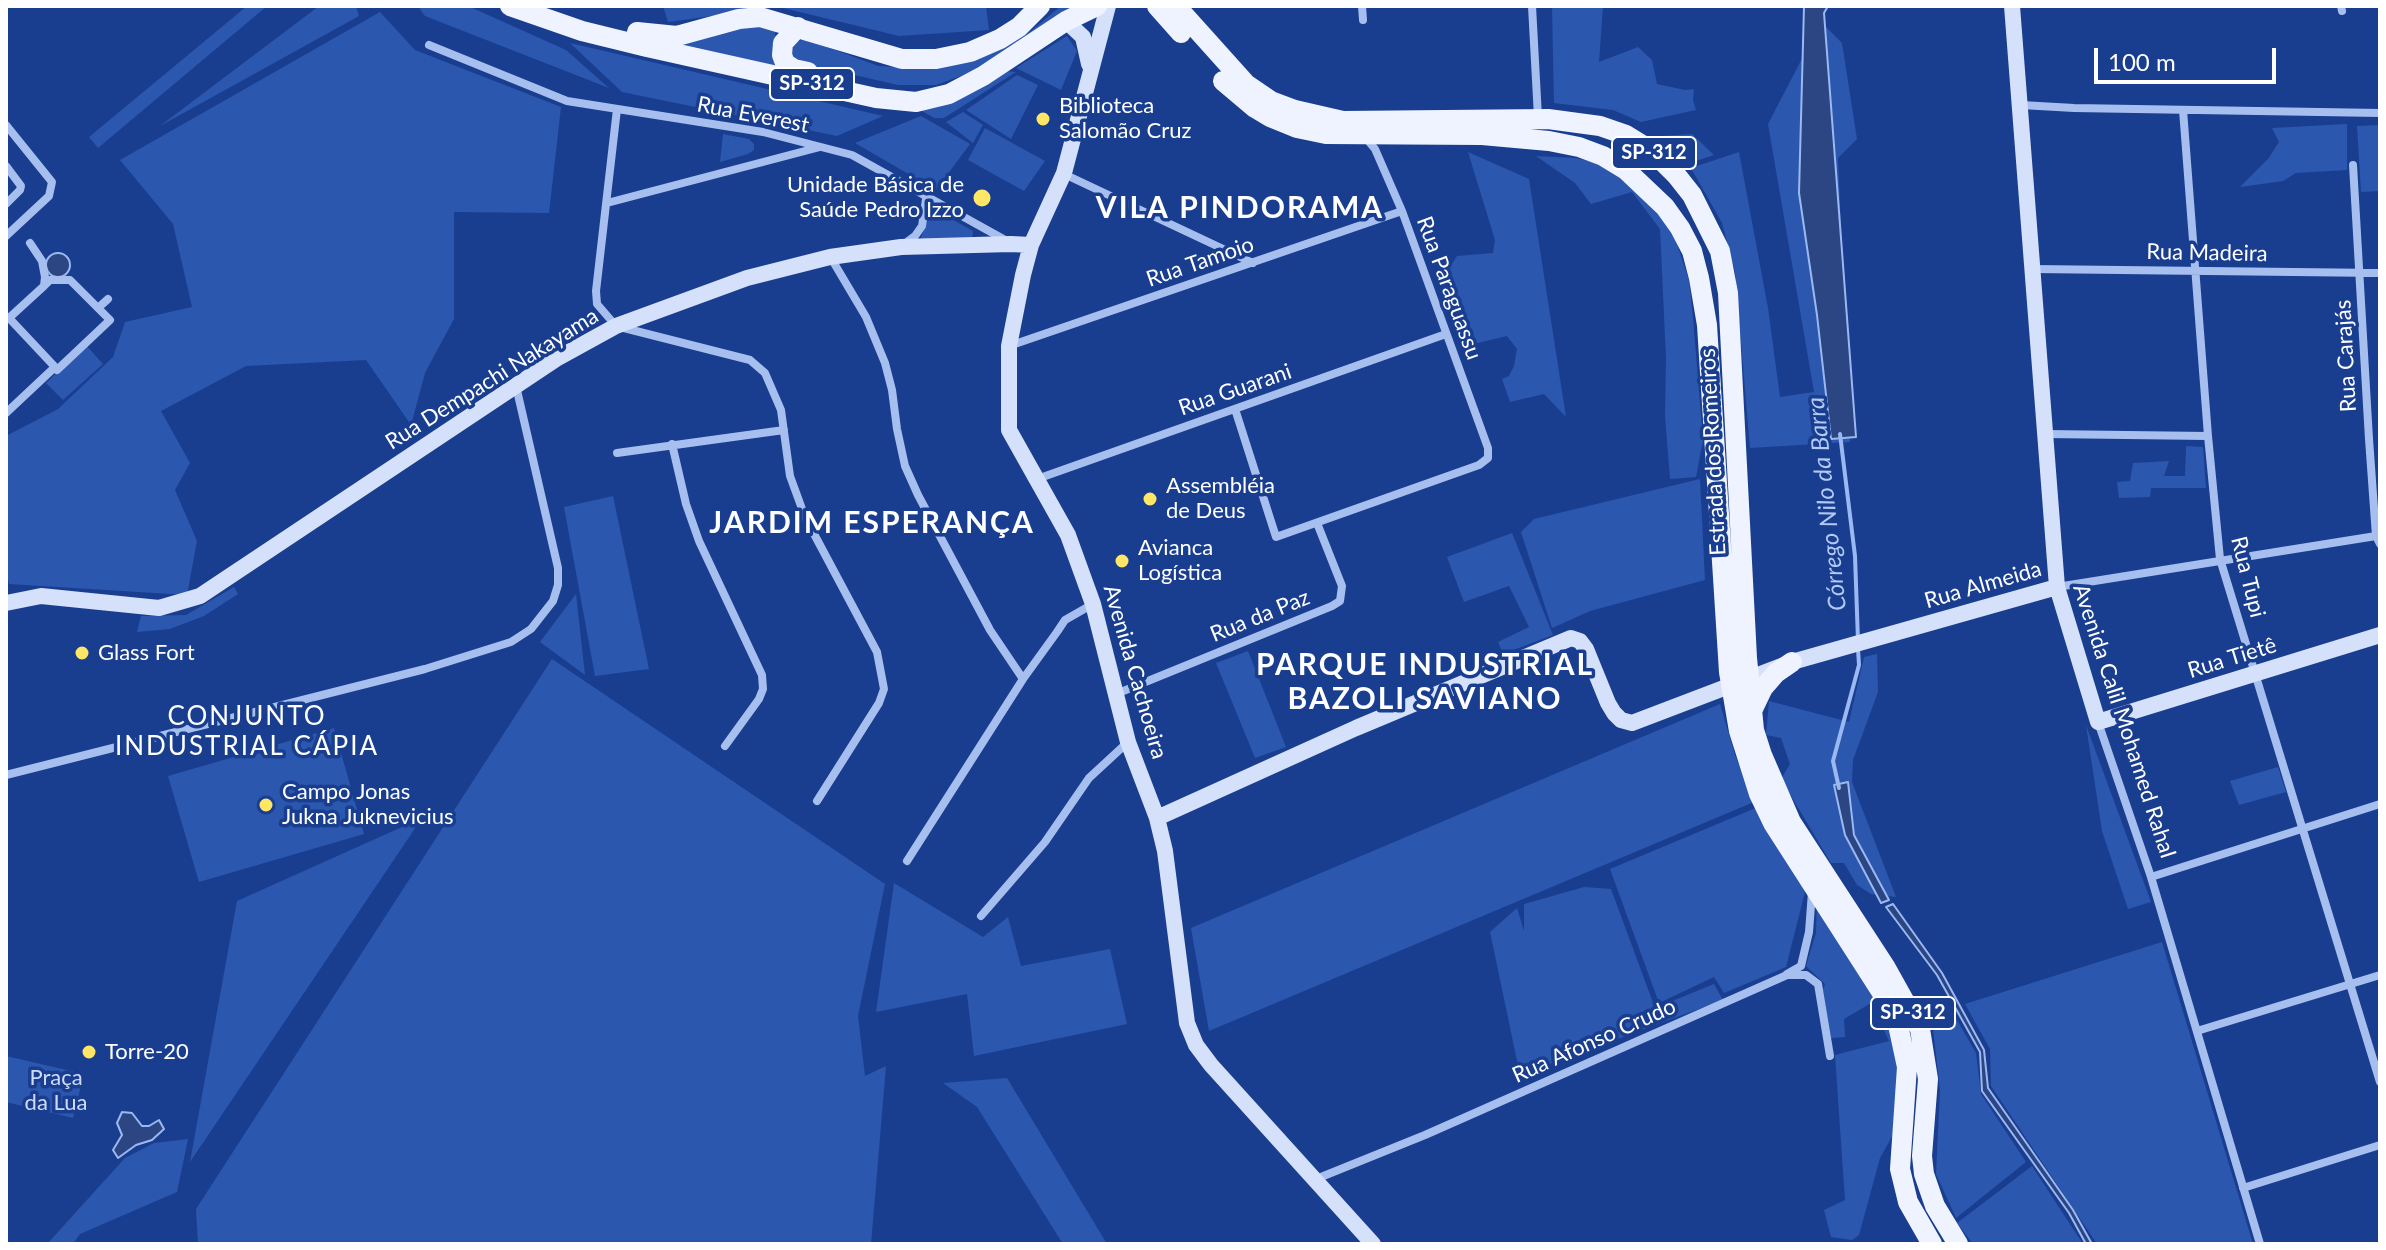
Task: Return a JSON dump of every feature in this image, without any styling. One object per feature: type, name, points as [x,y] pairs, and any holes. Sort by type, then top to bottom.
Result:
[{"type":"main road","name":"SP-312","points":[[510,6],[582,31],[884,100],[930,100],[967,84],[1066,21],[1097,6]]},
{"type":"main road","name":"SP-312","points":[[549,6],[577,17],[662,36],[677,36],[739,19],[760,17],[902,59],[936,59],[970,52],[1019,27],[1040,6]]},
{"type":"main road","name":"Estrada dos Romeiros","points":[[1157,6],[1219,76],[1255,108],[1297,128],[1326,134],[1364,136],[1482,135],[1579,147],[1603,156],[1626,170],[1665,207],[1692,251],[1703,298],[1726,631],[1743,674],[1762,755],[1791,822],[1886,968],[1920,1029],[1928,1079],[1922,1156],[1924,1174],[1935,1206],[1958,1244]]},
{"type":"main road","name":"Estrada dos Romeiros","points":[[1176,6],[1246,84],[1271,101],[1309,115],[1343,121],[1538,119],[1600,126],[1626,135],[1652,151],[1692,195],[1720,251],[1730,314],[1743,674],[1739,731],[1759,794],[1777,829],[1886,999],[1898,1025],[1907,1067],[1900,1169],[1905,1195],[1932,1244]]},
{"type":"main road","points":[[798,27],[783,43],[785,63],[794,69],[892,90],[913,91],[967,84]]},
{"type":"main road","points":[[1726,631],[1743,674],[1772,669]]},
{"type":"main road","points":[[1752,711],[1763,688],[1776,673],[1792,662]]},
{"type":"main road","points":[[1900,1169],[1924,1174]]},
{"type":"street","name":"Avenida Cachoeira","points":[[1108,6],[1064,173],[1031,245],[1009,346],[1009,430],[1068,535],[1093,604],[1128,742],[1157,818],[1165,851],[1187,1023],[1196,1045],[1373,1244]]},
{"type":"street","points":[[1362,6],[1363,20]]},
{"type":"street","points":[[1532,6],[1538,119]]},
{"type":"street","name":"Avenida Calil Mohamed Rahal","points":[[2012,6],[2057,587],[2098,722],[2151,877],[2260,1244]]},
{"type":"street","points":[[1066,21],[1083,37],[1090,70]]},
{"type":"street","name":"Rua Everest","points":[[429,45],[567,101],[763,132],[852,155],[1011,244]]},
{"type":"street","points":[[2021,105],[2380,113]]},
{"type":"street","points":[[617,109],[597,304],[616,326],[750,360],[765,373],[781,410],[790,476],[805,517],[877,652],[884,689],[879,703],[817,801]]},
{"type":"street","name":"Rua Tupi","points":[[2183,110],[2220,559],[2380,1082]]},
{"type":"street","points":[[6,125],[52,182],[49,196],[6,236]]},
{"type":"street","name":"Rua Paraguassu","points":[[1317,523],[1479,465],[1488,458],[1488,448],[1402,211],[1375,149],[1364,136]]},
{"type":"street","points":[[607,203],[821,146]]},
{"type":"street","name":"Rua Carajás","points":[[2353,165],[2378,540]]},
{"type":"street","points":[[6,166],[21,186],[6,204]]},
{"type":"street","points":[[1064,173],[1253,263]]},
{"type":"street","points":[[901,247],[922,226],[926,199]]},
{"type":"street","name":"Rua Tamoio","points":[[1009,346],[1402,211]]},
{"type":"street","points":[[30,243],[42,261],[44,286]]},
{"type":"street","name":"Rua Dempachi Nakayama","points":[[6,603],[41,596],[159,608],[200,596],[556,359],[616,326],[747,278],[830,257],[901,247],[1031,245]]},
{"type":"street","points":[[830,257],[866,317],[885,363],[905,466],[918,495],[990,630],[1023,679]]},
{"type":"street","name":"Rua Madeira","points":[[2033,269],[2380,273]]},
{"type":"street","points":[[50,280],[70,280],[110,320],[57,370],[7,317],[44,286],[50,280]]},
{"type":"street","points":[[98,308],[108,299]]},
{"type":"street","name":"Rua Guarani","points":[[1036,479],[1446,334]]},
{"type":"street","points":[[6,413],[55,367]]},
{"type":"street","points":[[6,775],[425,669],[511,642],[531,629],[553,601],[558,585],[558,568],[516,385]]},
{"type":"street","points":[[1235,409],[1276,537],[1317,523]]},
{"type":"street","points":[[617,453],[784,430]]},
{"type":"street","points":[[2045,434],[2208,436]]},
{"type":"street","points":[[2369,439],[2380,439]]},
{"type":"street","points":[[672,444],[686,504],[699,541],[762,675],[763,689],[759,699],[725,746]]},
{"type":"street","name":"Rua da Paz","points":[[1115,694],[1340,601],[1342,586],[1317,523]]},
{"type":"street","name":"Rua Almeida","points":[[1772,669],[2057,587],[2220,559],[2378,540]]},
{"type":"street","points":[[907,861],[1023,679],[1065,620],[1093,604]]},
{"type":"street","name":"Rua Tietê","points":[[2098,722],[2380,635]]},
{"type":"street","points":[[1157,818],[1370,722],[1571,638],[1580,641],[1586,649],[1614,713],[1621,720],[1632,723],[1743,674]]},
{"type":"street","points":[[981,916],[1045,842],[1089,778],[1128,742]]},
{"type":"street","points":[[2151,877],[2380,804]]},
{"type":"street","points":[[1787,975],[1801,966],[1809,932],[1812,884]]},
{"type":"street","points":[[1787,975],[1806,975],[1818,984],[1830,1056]]},
{"type":"street","name":"Rua Afonso Crudo","points":[[1316,1179],[1425,1135],[1787,975]]},
{"type":"street","points":[[2197,1031],[2380,975]]},
{"type":"street","points":[[2243,1188],[2380,1145]]},
{"type":"green space","points":[[247,6],[267,6],[98,148],[89,137]]},
{"type":"green space","points":[[319,6],[356,6],[359,16],[160,126]]},
{"type":"green space","points":[[418,6],[468,6],[566,50],[609,88],[425,16]]},
{"type":"green space","points":[[663,6],[986,6],[989,30],[899,36],[779,7],[668,22]]},
{"type":"green space","points":[[1061,6],[1084,6],[977,70],[936,85],[898,85],[798,62],[791,53],[794,42],[806,39],[878,66],[917,68],[1008,45]]},
{"type":"green space","points":[[1552,6],[1603,6],[1599,62],[1638,47],[1652,60],[1657,84],[1694,89],[1696,110],[1641,122],[1613,110],[1554,103]]},
{"type":"green space","points":[[380,12],[415,50],[561,107],[549,213],[454,212],[454,319],[425,373],[411,425],[366,360],[246,366],[161,411],[190,463],[175,490],[197,541],[187,595],[9,584],[6,570],[6,436],[58,409],[113,357],[125,322],[192,307],[173,224],[120,160]]},
{"type":"green space","points":[[761,22],[781,26],[775,33],[781,68],[674,44]]},
{"type":"green space","points":[[1821,22],[1842,43],[1857,139],[1838,158],[1850,442],[1750,448],[1735,272],[1722,223],[1691,168],[1739,152],[1768,308],[1780,397],[1814,392],[1768,124]]},
{"type":"green space","points":[[1067,36],[1077,51],[1061,90],[1016,68]]},
{"type":"green space","points":[[570,43],[883,116],[837,136],[622,92]]},
{"type":"green space","points":[[1004,71],[1016,72],[944,118],[934,118],[916,105]]},
{"type":"green space","points":[[1017,75],[1038,85],[1011,139],[966,110]]},
{"type":"green space","points":[[963,112],[983,125],[973,143],[946,122]]},
{"type":"green space","points":[[921,116],[970,144],[936,190],[855,143]]},
{"type":"green space","points":[[2347,124],[2347,170],[2296,173],[2283,181],[2240,187],[2268,159],[2279,142],[2272,128]]},
{"type":"green space","points":[[2380,125],[2380,191],[2361,192],[2357,126]]},
{"type":"green space","points":[[985,128],[1045,161],[1024,191],[968,160]]},
{"type":"green space","points":[[723,134],[749,139],[754,144],[754,150],[720,162]]},
{"type":"green space","points":[[1692,134],[1714,155],[1690,163],[1662,136]]},
{"type":"green space","points":[[1468,152],[1529,179],[1566,417],[1544,394],[1510,402],[1502,379],[1509,376],[1514,366],[1517,349],[1507,336],[1469,345],[1448,280],[1450,267],[1457,256],[1493,253],[1495,240]]},
{"type":"green space","points":[[1536,156],[1576,158],[1607,165],[1636,186],[1673,232],[1689,280],[1693,318],[1703,440],[1696,477],[1670,479],[1665,416],[1666,358],[1660,229],[1632,192],[1591,204],[1575,183]]},
{"type":"green space","points":[[932,208],[973,231],[972,241],[920,240]]},
{"type":"green space","points":[[86,345],[103,364],[63,400],[46,383]]},
{"type":"green space","points":[[2186,446],[2203,447],[2206,488],[2151,488],[2150,497],[2119,498],[2117,482],[2130,481],[2133,463],[2169,461],[2164,476],[2185,476]]},
{"type":"green space","points":[[1700,479],[1705,580],[1590,611],[1552,628],[1521,532],[1534,519]]},
{"type":"green space","points":[[613,496],[649,669],[595,676],[564,507]]},
{"type":"green space","points":[[1512,533],[1553,635],[1503,654],[1498,642],[1529,627],[1509,586],[1464,602],[1447,557]]},
{"type":"green space","points":[[234,587],[238,594],[204,616],[170,629],[137,632],[141,616],[186,615]]},
{"type":"green space","points":[[576,594],[585,675],[540,642]]},
{"type":"green space","points":[[1248,651],[1286,747],[1255,758],[1216,663]]},
{"type":"green space","points":[[1877,654],[1878,692],[1853,760],[1852,782],[1896,897],[1871,894],[1857,885],[1844,863],[1831,863],[1781,779],[1790,764],[1781,738],[1766,735],[1769,701],[1849,722],[1864,657]]},
{"type":"green space","points":[[552,659],[885,884],[858,1016],[865,1076],[886,1066],[871,1244],[198,1244],[196,1209]]},
{"type":"green space","points":[[1720,704],[1735,755],[1754,802],[1209,1031],[1191,928]]},
{"type":"green space","points":[[2086,725],[2151,902],[2128,909],[2102,831]]},
{"type":"green space","name":"Campo Jonas Jukna Juknevicius","points":[[334,728],[364,834],[199,882],[168,776]]},
{"type":"green space","points":[[2278,767],[2286,792],[2239,805],[2230,781]]},
{"type":"green space","points":[[1758,807],[1807,884],[1786,967],[1724,993],[1714,977],[1659,1003],[1610,869]]},
{"type":"green space","points":[[422,818],[190,1162],[237,901]]},
{"type":"green space","points":[[894,883],[983,937],[1008,917],[1021,966],[1110,949],[1127,1024],[974,1056],[967,994],[876,1012]]},
{"type":"green space","points":[[1584,887],[1611,889],[1655,1008],[1714,984],[1723,1000],[1520,1075],[1490,932],[1517,908],[1524,931],[1524,904]]},
{"type":"green space","points":[[1817,899],[1878,999],[1844,1019],[1845,1037],[1831,1038],[1823,990],[1825,984],[1806,966],[1816,933]]},
{"type":"green space","points":[[2162,942],[2253,1244],[2097,1244],[1991,1086],[1990,1049],[1965,1004]]},
{"type":"green space","points":[[1884,1005],[1903,1064],[1898,1126],[1880,1158],[1859,1235],[1852,1240],[1831,1237],[1824,1210],[1845,1200],[1835,1055],[1889,1041],[1875,1010]]},
{"type":"green space","points":[[1949,1006],[1976,1053],[1981,1094],[2026,1162],[1956,1218],[1936,1174],[1940,1089],[1931,1012]]},
{"type":"green space","name":"Praça da Lua","points":[[6,1056],[84,1074],[73,1118],[6,1102]]},
{"type":"green space","points":[[1007,1078],[1107,1244],[1063,1244],[977,1107],[943,1083]]},
{"type":"green space","points":[[188,1139],[177,1192],[80,1234],[73,1244],[47,1244],[125,1158],[154,1143]]},
{"type":"green space","points":[[2032,1166],[2083,1244],[1973,1244],[1957,1223]]},
{"type":"shaded area","points":[[1804,6],[1828,6],[1824,13],[1856,437],[1831,439],[1799,193]]},
{"type":"shaded area","points":[[58,253],[69,260],[70,265],[63,276],[58,277],[47,270],[46,265],[53,254]]},
{"type":"shaded area","points":[[1848,782],[1854,835],[1889,900],[1881,903],[1845,835],[1834,785]]},
{"type":"shaded area","points":[[1893,904],[1942,973],[1984,1050],[1988,1088],[2073,1210],[2092,1244],[2086,1244],[2069,1213],[1982,1091],[1980,1052],[1937,975],[1886,907]]},
{"type":"shaded area","points":[[122,1112],[132,1113],[142,1126],[159,1120],[164,1129],[152,1140],[136,1145],[118,1158],[113,1150],[122,1135],[117,1123]]},
{"type":"waterway","name":"Córrego Nilo da Barra","points":[[1840,434],[1855,556],[1858,641]]},
{"type":"waterway","name":"Córrego Nilo da Barra","points":[[1839,788],[1833,761],[1859,665],[1858,649]]},
{"type":"place","name":"Biblioteca Salomão Cruz","points":[[1043,119]]},
{"type":"place","name":"Unidade Básica de Saúde Pedro Izzo","points":[[982,198]]},
{"type":"place","name":"Assembléia de Deus","points":[[1150,499]]},
{"type":"place","name":"Avianca Logística","points":[[1122,561]]},
{"type":"place","name":"Glass Fort","points":[[82,653]]},
{"type":"place","name":"Campo Jonas Jukna Juknevicius","points":[[266,805]]},
{"type":"place","name":"Torre-20","points":[[89,1052]]},
{"type":"district","name":"VILA PINDORAMA","points":[[1240,208]]},
{"type":"district","name":"JARDIM ESPERANÇA","points":[[872,523]]},
{"type":"district","name":"PARQUE INDUSTRIAL BAZOLI SAVIANO","points":[[1425,682]]},
{"type":"district","name":"CONJUNTO INDUSTRIAL CÁPIA","points":[[247,732]]}]
